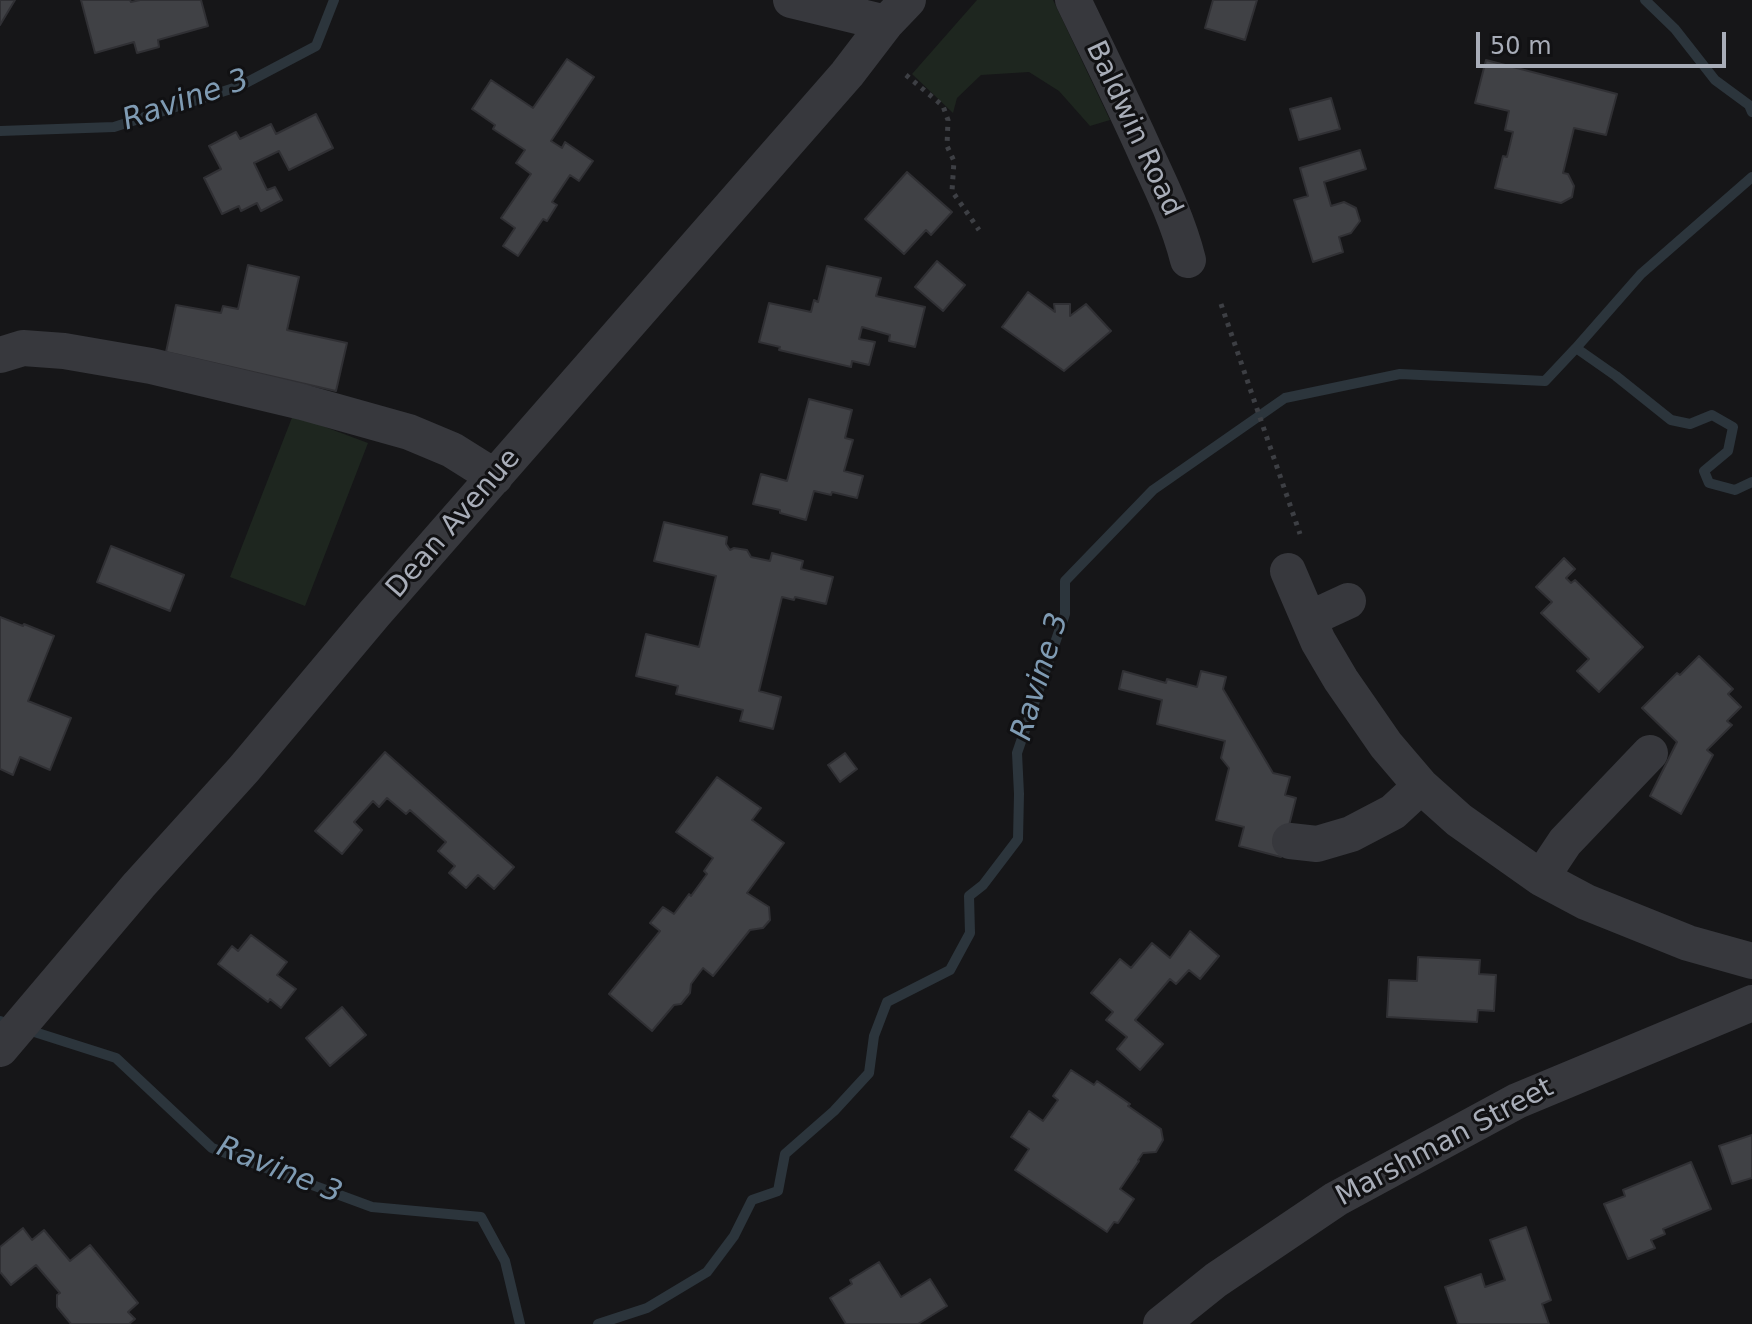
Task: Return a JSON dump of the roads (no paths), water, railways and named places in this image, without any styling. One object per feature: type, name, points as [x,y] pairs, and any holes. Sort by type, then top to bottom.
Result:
[{"type":"street","points":[[791,0],[897,12]]},
{"type":"street","name":"Baldwin Road","points":[[1073,0],[1162,188],[1182,236],[1188,260]]},
{"type":"street","name":"Dean Avenue","points":[[0,1049],[897,12]]},
{"type":"street","points":[[0,355],[23,348],[64,351],[151,366],[302,402],[409,432],[452,450],[495,477]]},
{"type":"street","points":[[1288,571],[1318,641],[1341,680],[1386,745],[1421,786],[1459,820],[1541,878],[1586,902],[1688,943],[1752,961]]},
{"type":"street","points":[[1309,619],[1348,601]]},
{"type":"street","points":[[1541,878],[1565,842],[1650,753]]},
{"type":"street","points":[[1290,841],[1317,844],[1351,834],[1393,812],[1421,786]]},
{"type":"street","name":"Marshman Street","points":[[1161,1324],[1216,1280],[1336,1199],[1517,1101],[1752,1003]]},
{"type":"waterway","name":"Ravine 3","points":[[0,131],[114,127],[240,86],[316,46],[334,0]]},
{"type":"waterway","points":[[1645,0],[1675,29],[1715,80],[1749,105],[1752,112]]},
{"type":"waterway","points":[[1576,348],[1641,274],[1752,177]]},
{"type":"waterway","name":"Ravine 3","points":[[598,1324],[647,1308],[707,1272],[734,1236],[752,1200],[778,1191],[785,1154],[834,1111],[869,1073],[874,1036],[887,1002],[950,970],[970,933],[969,896],[983,885],[1018,839],[1017,753],[1065,614],[1065,581],[1153,490],[1285,398],[1400,374],[1545,381],[1576,348],[1671,420],[1690,424],[1712,415],[1733,427],[1728,451],[1704,471],[1709,483],[1735,490],[1752,482]]},
{"type":"waterway","name":"Ravine 3","points":[[0,1021],[116,1058],[212,1148],[372,1207],[481,1217],[505,1261],[520,1324]]}]
